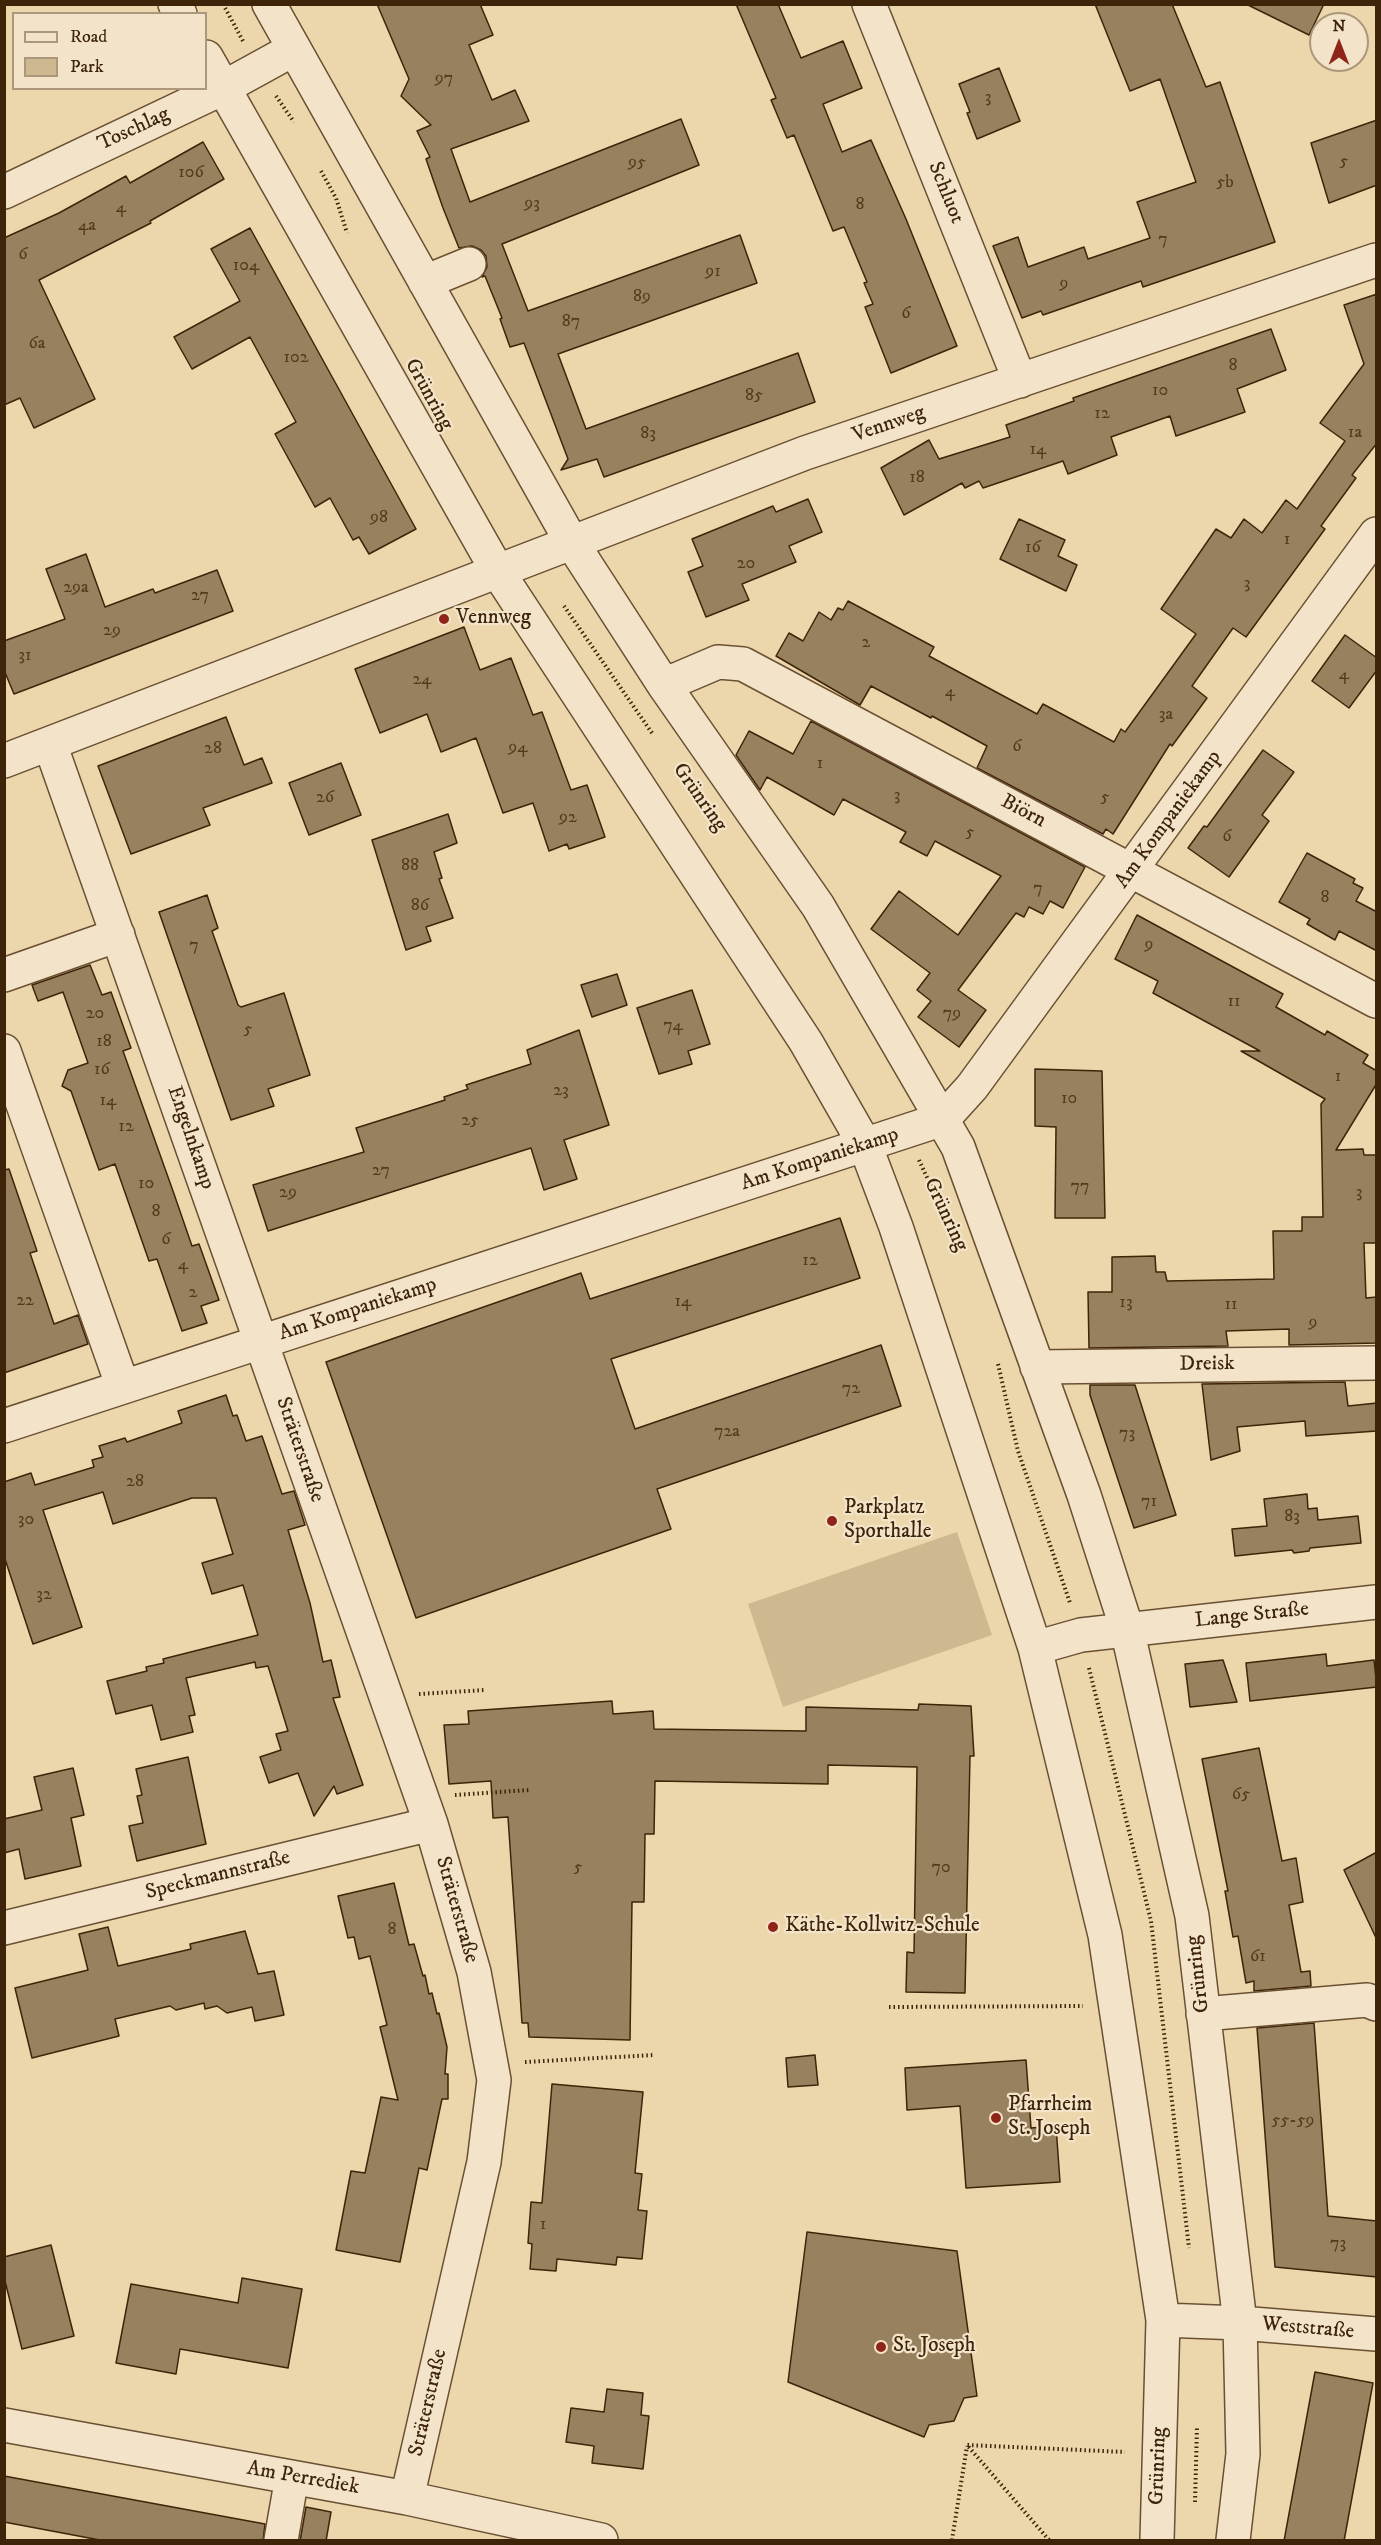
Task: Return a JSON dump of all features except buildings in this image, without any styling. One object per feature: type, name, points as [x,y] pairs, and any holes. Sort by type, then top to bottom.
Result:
[{"type":"street","name":"Grünring","points":[[269,4],[572,543],[664,685],[818,906],[958,1147],[1084,1495],[1126,1629],[1192,1916],[1240,2323],[1243,2454],[1233,2541]]},
{"type":"street","name":"Schluot","points":[[869,4],[1020,381]]},
{"type":"street","name":"Toschlag","points":[[4,192],[223,88],[294,49]]},
{"type":"street","name":"Grünring","points":[[207,59],[498,572],[806,1042],[865,1145],[899,1238],[1035,1648],[1105,1935],[1163,2320],[1157,2541]]},
{"type":"street","name":"Vennweg","points":[[4,761],[805,453],[1377,260]]},
{"type":"street","points":[[425,282],[469,264]]},
{"type":"street","name":"Am Kompaniekamp","points":[[4,1426],[943,1119],[972,1087],[1377,534]]},
{"type":"street","name":"Biörn","points":[[664,685],[718,662],[743,664],[1377,1001]]},
{"type":"street","name":"Engelnkamp","points":[[50,744],[261,1341]]},
{"type":"street","points":[[4,975],[118,935]]},
{"type":"street","points":[[4,1051],[123,1387]]},
{"type":"street","name":"Sträterstraße","points":[[261,1341],[426,1811],[474,1972],[494,2080],[484,2162],[407,2498]]},
{"type":"street","name":"Dreisk","points":[[1037,1367],[1377,1364]]},
{"type":"street","name":"Lange Straße","points":[[1126,1629],[1377,1602]]},
{"type":"street","points":[[1035,1648],[1081,1635],[1126,1629]]},
{"type":"street","name":"Speckmannstraße","points":[[4,1928],[426,1811]]},
{"type":"street","points":[[1203,2010],[1367,2000],[1377,2004]]},
{"type":"street","points":[[1163,2320],[1240,2323]]},
{"type":"street","name":"Weststraße","points":[[1240,2323],[1377,2334]]},
{"type":"street","name":"Am Perrediek","points":[[4,2425],[407,2498],[600,2541]]},
{"type":"street","points":[[281,2541],[292,2477]]},
{"type":"path","points":[[223,4],[259,69],[298,130]]},
{"type":"path","points":[[320,169],[336,198],[350,244]]},
{"type":"path","points":[[531,558],[657,739]]},
{"type":"path","name":"Grünring","points":[[906,1132],[945,1215]]},
{"type":"path","name":"Grünring","points":[[995,1352],[1018,1451],[1081,1635],[1151,1921],[1190,2252]]},
{"type":"path","points":[[386,1695],[485,1690]]},
{"type":"path","points":[[426,1811],[529,1790]]},
{"type":"path","points":[[889,2007],[1161,2006],[1203,2010]]},
{"type":"path","points":[[491,2064],[654,2055]]},
{"type":"path","name":"Grünring","points":[[1194,2505],[1197,2425]]},
{"type":"path","points":[[967,2445],[1159,2454]]},
{"type":"path","points":[[952,2541],[967,2445]]},
{"type":"path","points":[[967,2445],[1049,2541]]},
{"type":"green space","points":[[957,1532],[992,1635],[783,1707],[748,1604]]},
{"type":"place","name":"Vennweg","points":[[444,619]]},
{"type":"place","name":"Parkplatz Sporthalle","points":[[832,1521]]},
{"type":"place","name":"Käthe-Kollwitz-Schule","points":[[773,1927]]},
{"type":"place","name":"Pfarrheim St. Joseph","points":[[996,2118]]},
{"type":"place","name":"St. Joseph","points":[[881,2347]]}]
